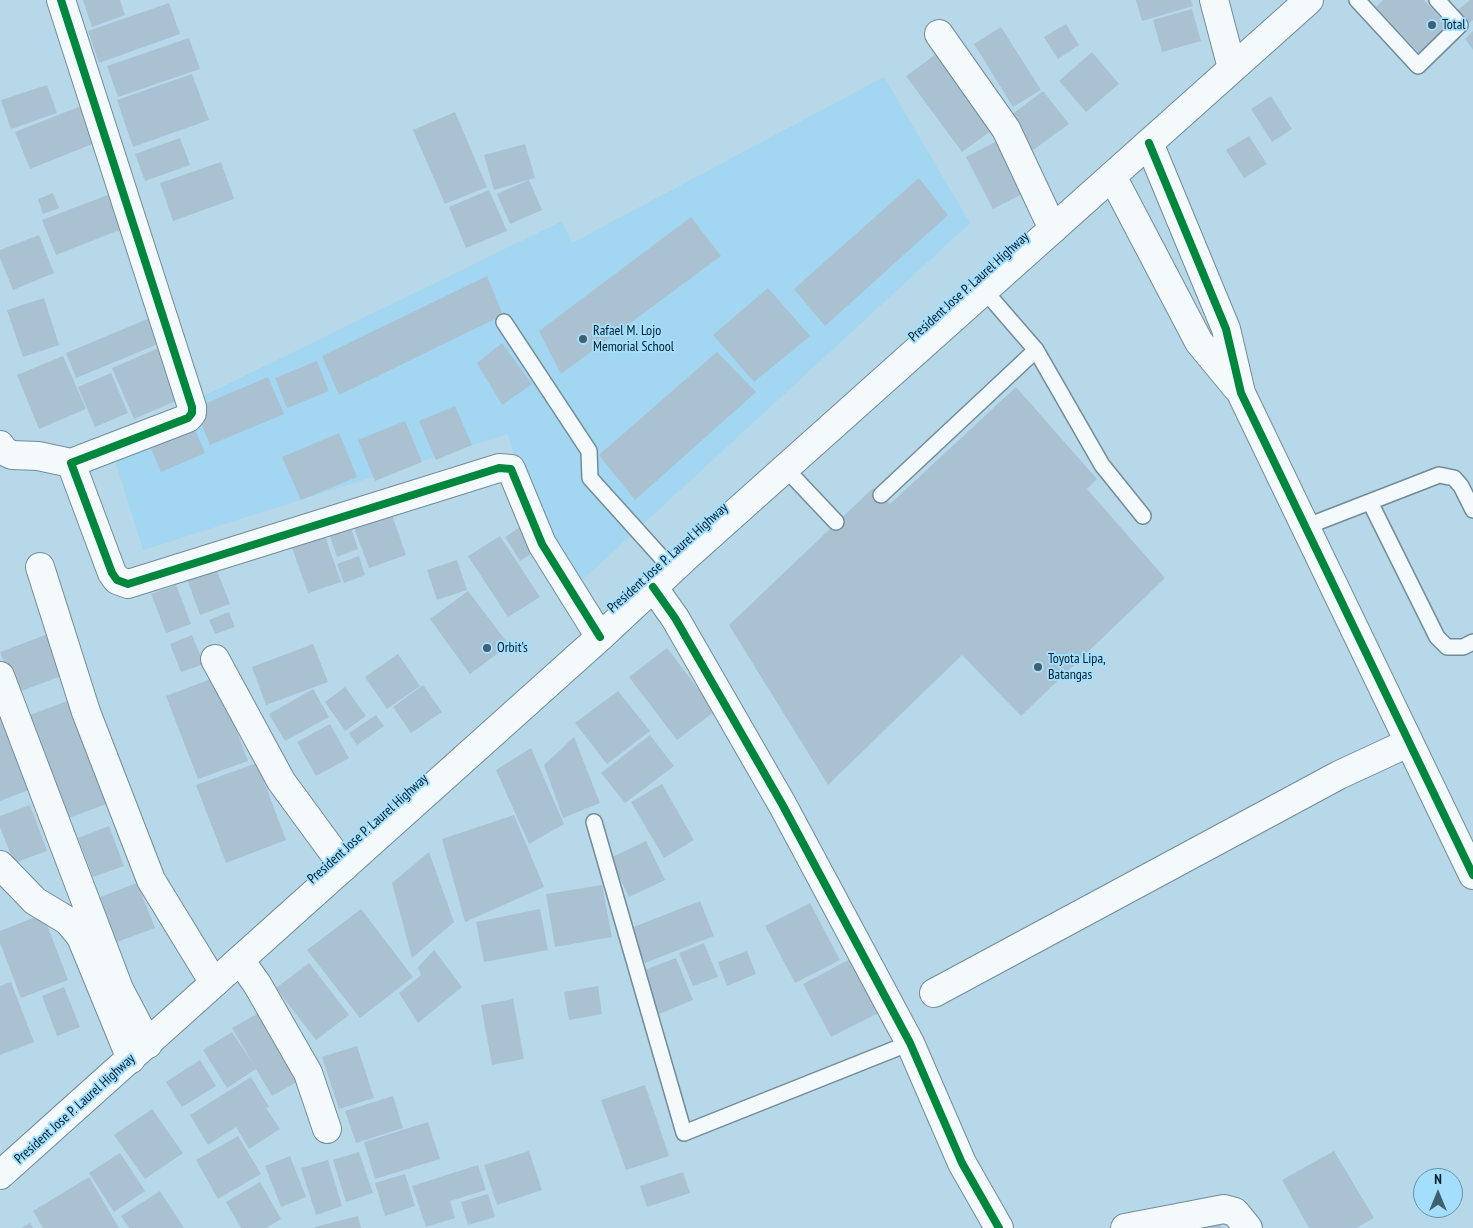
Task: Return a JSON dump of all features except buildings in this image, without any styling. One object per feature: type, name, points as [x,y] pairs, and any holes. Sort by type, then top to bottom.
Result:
[{"type":"main road","points":[[0,444],[4,451],[12,455],[38,456],[71,463],[188,418],[192,407],[61,0]]},
{"type":"main road","points":[[1214,0],[1232,68]]},
{"type":"main road","name":"President Jose P. Laurel Highway","points":[[0,1175],[600,637],[662,578],[1310,0]]},
{"type":"main road","points":[[939,34],[1006,129],[1053,229]]},
{"type":"main road","points":[[1150,142],[1226,329],[1241,393],[1473,875]]},
{"type":"main road","points":[[1112,176],[1199,342],[1241,393]]},
{"type":"main road","points":[[71,463],[112,573],[117,580],[128,584],[499,468],[511,469],[542,544],[600,637]]},
{"type":"main road","points":[[40,567],[86,712],[151,880],[214,983]]},
{"type":"main road","points":[[662,578],[675,618],[777,795],[910,1043],[962,1162],[994,1218],[1017,1228]]},
{"type":"main road","points":[[215,660],[281,781],[344,867]]},
{"type":"main road","points":[[0,676],[119,989],[140,1051]]},
{"type":"main road","points":[[934,993],[1339,775],[1408,743]]},
{"type":"main road","points":[[0,865],[35,901],[68,921],[81,936],[140,1051]]},
{"type":"main road","points":[[240,960],[257,984],[308,1073],[328,1129]]},
{"type":"main road","points":[[1125,1228],[1224,1209],[1235,1212],[1248,1228]]},
{"type":"lane","points":[[1357,0],[1418,66],[1460,25],[1437,0]]},
{"type":"lane","points":[[984,290],[1036,350],[1102,465],[1143,516]]},
{"type":"lane","points":[[504,322],[589,451],[590,478],[662,578]]},
{"type":"lane","points":[[881,495],[1036,350]]},
{"type":"lane","points":[[786,469],[836,522]]},
{"type":"lane","points":[[1305,527],[1440,475],[1454,478],[1461,486],[1473,510]]},
{"type":"lane","points":[[1370,502],[1437,637],[1447,647],[1463,647],[1473,642]]},
{"type":"lane","points":[[594,822],[684,1133],[910,1043]]},
{"type":"shaded area","name":"Rafael M. Lojo Memorial School","points":[[884,77],[970,223],[576,586],[530,511],[508,434],[143,550],[109,442],[562,221],[572,243]]},
{"type":"cycle path","points":[[61,0],[192,407],[192,413],[188,418],[71,463],[112,573],[117,580],[128,584],[499,468],[511,469],[542,544],[600,637]]},
{"type":"cycle path","points":[[1149,143],[1226,329],[1241,393],[1473,875]]},
{"type":"cycle path","points":[[653,587],[675,618],[782,804],[910,1043],[962,1163],[999,1228]]},
{"type":"place","name":"Total","points":[[1432,25]]},
{"type":"place","name":"Rafael M. Lojo Memorial School","points":[[583,339]]},
{"type":"place","name":"Orbit’s","points":[[487,648]]},
{"type":"place","name":"Toyota Lipa, Batangas","points":[[1038,667]]}]
